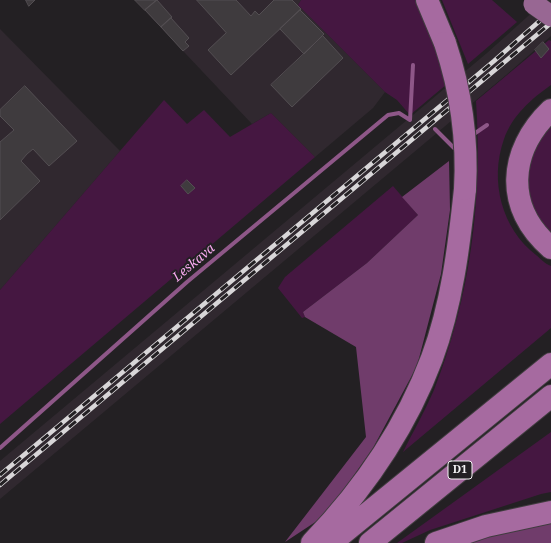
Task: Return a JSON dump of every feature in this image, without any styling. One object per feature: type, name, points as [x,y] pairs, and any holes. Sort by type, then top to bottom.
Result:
[{"type":"highway","points":[[312,543],[335,517],[379,461],[403,420],[420,386],[434,350],[449,295],[459,242],[465,189],[466,146],[457,84],[445,43],[427,0]]},
{"type":"highway","points":[[534,4],[551,16]]},
{"type":"highway","points":[[551,110],[528,136],[520,161],[518,185],[522,207],[528,221],[537,235],[551,248]]},
{"type":"highway","name":"D1","points":[[331,543],[551,364]]},
{"type":"highway","name":"D1","points":[[370,543],[551,396]]},
{"type":"highway","points":[[436,543],[486,526],[551,512]]},
{"type":"shaded area","points":[[135,0],[301,0],[298,5],[385,92],[373,108],[315,157],[271,113],[252,124]]},
{"type":"shaded area","points":[[301,0],[423,0],[447,84],[410,115],[397,100],[385,92],[298,5]]},
{"type":"shaded area","points":[[442,0],[492,0],[517,22],[468,64]]},
{"type":"shaded area","points":[[546,0],[551,0],[551,36],[0,499],[0,461],[487,53]]},
{"type":"shaded area","points":[[0,29],[120,151],[0,290]]},
{"type":"shaded area","points":[[549,40],[551,41],[551,85],[529,102],[517,115],[507,131],[500,155],[498,171],[502,203],[507,218],[524,244],[551,266],[551,328],[403,452],[434,390],[457,320],[465,284],[475,211],[478,138],[476,101]]},
{"type":"shaded area","points":[[164,100],[187,124],[204,110],[230,137],[271,113],[315,157],[0,424],[0,290]]},
{"type":"shaded area","points":[[551,116],[551,239],[521,187],[523,167]]},
{"type":"shaded area","points":[[449,161],[450,210],[441,274],[417,366],[373,448],[326,515],[285,542],[366,437],[356,347],[305,317],[303,312],[367,263],[418,215],[402,197]]},
{"type":"shaded area","points":[[393,186],[418,215],[367,263],[303,312],[305,317],[302,318],[278,288],[285,277]]},
{"type":"shaded area","points":[[551,432],[551,492],[430,530],[402,543],[397,543]]},
{"type":"shaded area","points":[[551,521],[551,543],[465,543],[520,525]]},
{"type":"building","points":[[26,0],[35,0],[29,6]]},
{"type":"building","points":[[135,0],[157,0],[145,10]]},
{"type":"building","points":[[157,0],[172,17],[161,27],[145,10]]},
{"type":"building","points":[[197,0],[236,0],[251,16],[255,11],[259,15],[274,0],[292,0],[301,9],[231,75],[208,50],[226,33]]},
{"type":"building","points":[[300,10],[324,34],[304,54],[280,29]]},
{"type":"building","points":[[171,18],[189,38],[185,42],[189,46],[183,51],[161,27]]},
{"type":"building","points":[[323,36],[343,58],[292,107],[271,85]]},
{"type":"building","points":[[543,42],[549,49],[541,58],[535,50]]},
{"type":"building","points":[[25,86],[77,141],[49,166],[33,149],[27,154],[21,161],[40,181],[0,220],[0,142],[14,130],[0,116],[0,110]]},
{"type":"building","points":[[187,180],[195,188],[188,194],[181,186]]},
{"type":"waterway","name":"Leskava","points":[[0,448],[187,282],[388,115],[399,113],[410,120],[413,65]]},
{"type":"waterway","name":"Leskava","points":[[471,136],[487,125]]},
{"type":"waterway","name":"Leskava","points":[[435,129],[454,148],[458,146]]},
{"type":"railway","points":[[0,475],[494,61],[551,11]]},
{"type":"railway","points":[[0,485],[551,23]]}]
